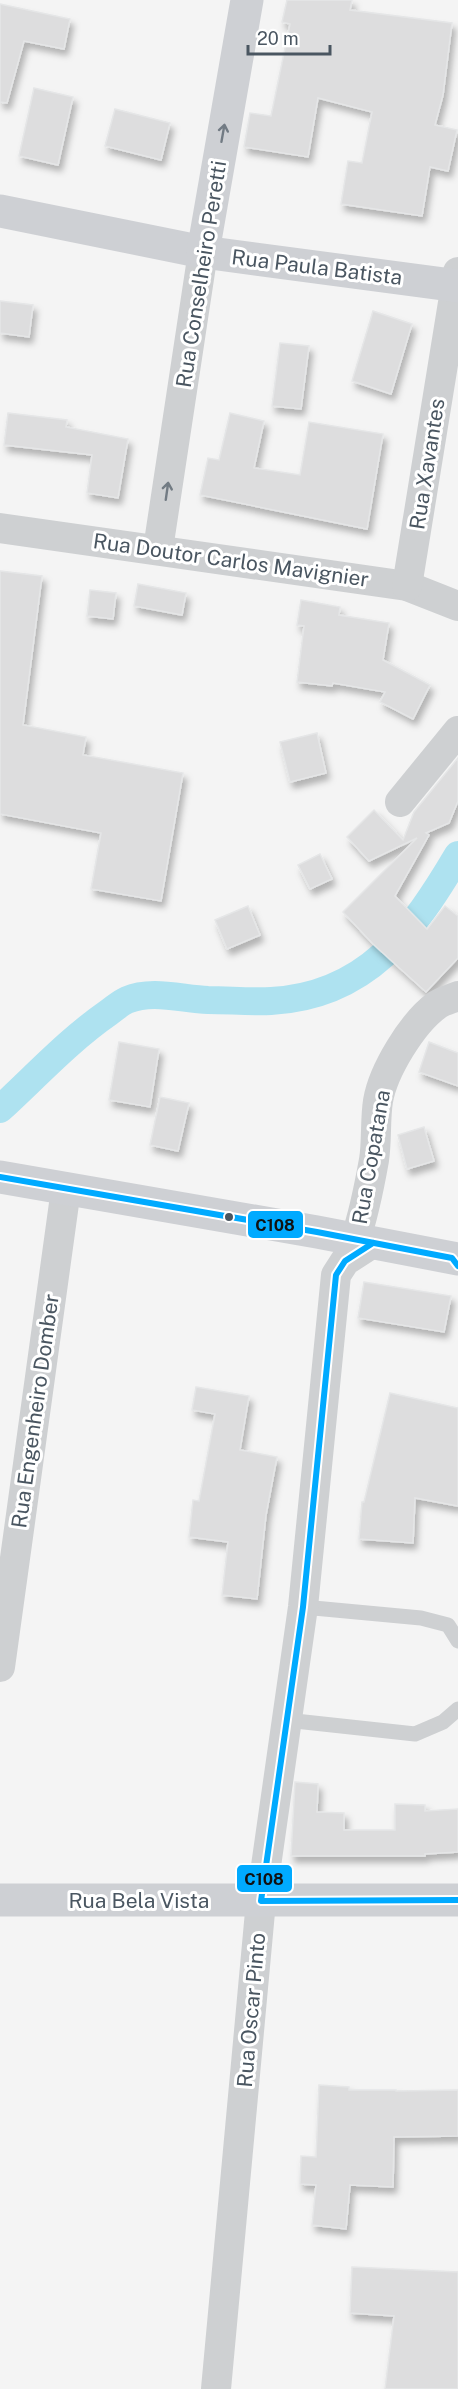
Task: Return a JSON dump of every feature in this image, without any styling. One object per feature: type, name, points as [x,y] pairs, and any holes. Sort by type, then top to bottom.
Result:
[{"type":"street","name":"Rua Conselheiro Peretti","points":[[158,549],[202,252],[247,0]]},
{"type":"street","name":"Rua Paula Batista","points":[[0,211],[202,252],[457,281]]},
{"type":"street","name":"Rua Xavantes","points":[[407,586],[457,281]]},
{"type":"street","name":"Rua Doutor Carlos Mavignier","points":[[0,528],[407,586],[458,606]]},
{"type":"street","points":[[400,802],[458,731]]},
{"type":"street","name":"Rua Copatana","points":[[364,1242],[380,1089],[389,1067],[431,1010],[440,1003],[458,996]]},
{"type":"street","points":[[0,1177],[317,1232],[456,1261]]},
{"type":"street","name":"Rua Engenheiro Domber","points":[[1,1649],[66,1190]]},
{"type":"street","name":"Rua Oscar Pinto","points":[[216,2389],[261,1900],[303,1607],[336,1275],[335,1257],[317,1232]]},
{"type":"street","points":[[336,1275],[345,1261],[364,1242]]},
{"type":"street","name":"Rua Bela Vista","points":[[0,1900],[458,1900]]},
{"type":"lane","points":[[303,1607],[421,1618],[448,1624],[458,1641]]},
{"type":"lane","points":[[286,1720],[415,1734],[443,1722],[458,1709]]},
{"type":"building","points":[[287,0],[352,0],[350,10],[452,23],[443,95],[435,125],[457,130],[448,171],[430,167],[422,216],[341,204],[348,161],[362,163],[372,112],[318,98],[308,157],[244,147],[250,113],[271,116],[290,24],[282,22]]},
{"type":"building","points":[[0,4],[70,19],[64,49],[24,41],[7,103],[0,102]]},
{"type":"building","points":[[34,88],[73,97],[58,165],[19,156]]},
{"type":"building","points":[[115,109],[170,123],[161,160],[105,146]]},
{"type":"building","points":[[0,301],[33,305],[29,337],[0,333]]},
{"type":"building","points":[[373,311],[412,324],[391,394],[352,381]]},
{"type":"building","points":[[280,343],[309,346],[301,409],[272,406]]},
{"type":"building","points":[[8,413],[67,420],[66,427],[128,439],[118,498],[87,493],[92,455],[4,445]]},
{"type":"building","points":[[230,413],[264,421],[254,468],[300,475],[309,422],[383,434],[367,529],[200,495],[208,458],[219,460]]},
{"type":"building","points":[[0,571],[42,576],[23,725],[86,737],[83,755],[183,773],[161,901],[91,889],[101,833],[0,814]]},
{"type":"building","points":[[138,584],[186,593],[182,615],[134,606]]},
{"type":"building","points":[[90,590],[116,593],[113,619],[87,616]]},
{"type":"building","points":[[301,600],[340,607],[339,615],[389,623],[383,660],[430,685],[413,719],[380,702],[385,692],[333,683],[332,686],[297,682],[304,626],[297,625]]},
{"type":"building","points":[[317,733],[326,773],[290,782],[280,742]]},
{"type":"building","points":[[458,758],[458,801],[449,823],[426,833],[429,835],[395,896],[427,929],[445,906],[458,916],[458,958],[426,992],[373,944],[343,912],[417,838],[369,861],[347,837],[374,810],[403,840],[414,812]]},
{"type":"building","points":[[320,854],[332,879],[310,889],[298,865]]},
{"type":"building","points":[[248,906],[260,935],[227,949],[215,920]]},
{"type":"building","points":[[119,1042],[159,1049],[150,1107],[109,1100]]},
{"type":"building","points":[[429,1042],[458,1053],[458,1086],[419,1072]]},
{"type":"building","points":[[160,1097],[189,1103],[178,1151],[150,1145]]},
{"type":"building","points":[[424,1127],[434,1161],[407,1169],[398,1135]]},
{"type":"building","points":[[364,1282],[451,1296],[444,1332],[358,1318]]},
{"type":"building","points":[[196,1387],[249,1396],[240,1450],[277,1457],[266,1515],[257,1599],[222,1595],[228,1542],[189,1537],[193,1500],[199,1501],[215,1414],[192,1410]]},
{"type":"building","points":[[390,1393],[458,1408],[458,1506],[415,1498],[413,1543],[359,1539],[362,1502],[364,1502]]},
{"type":"building","points":[[295,1782],[318,1784],[317,1812],[344,1813],[344,1830],[395,1830],[395,1804],[425,1805],[425,1811],[458,1809],[458,1852],[425,1854],[425,1856],[291,1856]]},
{"type":"building","points":[[319,2085],[349,2087],[349,2090],[458,2090],[458,2136],[394,2137],[393,2187],[350,2185],[346,2229],[312,2225],[316,2185],[300,2184],[301,2156],[316,2157]]},
{"type":"building","points":[[352,2267],[458,2272],[458,2389],[385,2389],[394,2316],[350,2313]]},
{"type":"waterway","points":[[0,1109],[52,1059],[119,1004],[127,1000],[157,995],[208,1000],[271,1001],[305,996],[334,987],[360,973],[384,955],[404,933],[423,909],[458,855]]},
{"type":"transit line","name":"C108","points":[[0,1177],[452,1258],[458,1266]]},
{"type":"transit line","name":"C108","points":[[373,1243],[345,1261],[336,1275],[303,1607],[261,1901],[458,1900]]}]
